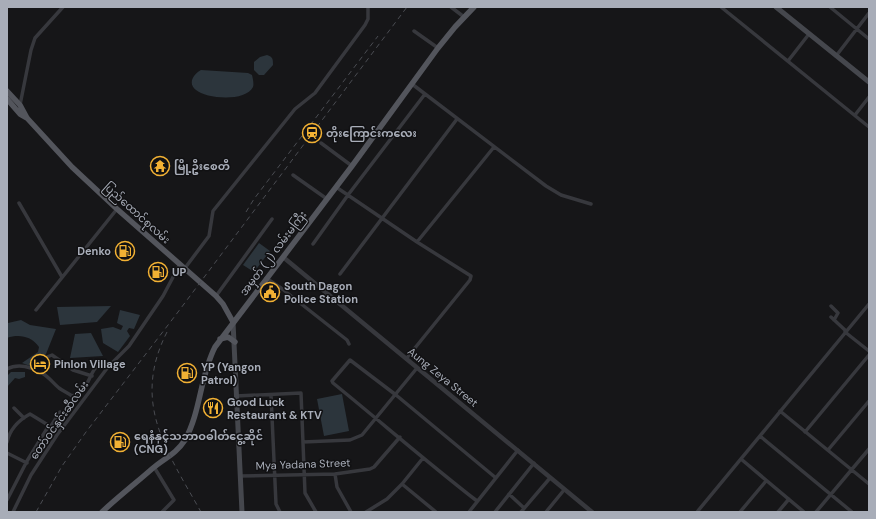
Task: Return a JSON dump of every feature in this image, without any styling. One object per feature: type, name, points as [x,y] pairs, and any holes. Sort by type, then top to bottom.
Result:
[{"type":"main road","name":"အမှတ် (၂) လမ်းမကြီး","points":[[102,512],[154,467],[170,457],[179,448],[185,439],[192,422],[211,353],[220,339],[352,166],[438,48],[474,7]]},
{"type":"main road","points":[[776,7],[869,82]]},
{"type":"main road","name":"ပြည်ထောင်စုလမ်း","points":[[7,91],[20,105],[27,118],[72,167],[117,209],[216,296],[223,304],[233,322]]},
{"type":"main road","name":"ပြည်ထောင်စုလမ်း","points":[[7,99],[20,114],[27,118]]},
{"type":"main road","points":[[233,322],[242,512]]},
{"type":"main road","points":[[220,339],[228,337],[235,342]]},
{"type":"street","points":[[20,105],[31,50],[35,38],[63,7]]},
{"type":"street","name":"တော်ဝင်နှင်းဆီလမ်း","points":[[13,512],[31,475],[57,435],[108,366],[128,346],[183,266],[208,236],[213,211],[295,109],[315,93],[365,25],[368,19],[368,7]]},
{"type":"street","points":[[450,7],[464,17]]},
{"type":"street","points":[[721,7],[869,127]]},
{"type":"street","points":[[831,7],[869,39]]},
{"type":"street","points":[[836,56],[869,13]]},
{"type":"street","points":[[414,31],[438,48]]},
{"type":"street","points":[[788,61],[809,34]]},
{"type":"street","points":[[412,84],[546,186],[561,195],[591,204]]},
{"type":"street","points":[[313,244],[348,195],[425,94]]},
{"type":"street","points":[[855,115],[869,97]]},
{"type":"street","points":[[340,274],[457,119]]},
{"type":"street","points":[[321,143],[352,166]]},
{"type":"street","points":[[417,242],[494,146]]},
{"type":"street","points":[[293,175],[327,199]]},
{"type":"street","points":[[336,187],[417,242],[468,274],[471,278],[406,359]]},
{"type":"street","points":[[18,203],[62,277]]},
{"type":"street","points":[[36,310],[117,209]]},
{"type":"street","points":[[216,296],[272,219]]},
{"type":"street","name":"Aung Zeya Street","points":[[283,257],[592,512]]},
{"type":"street","points":[[266,278],[347,340],[349,344]]},
{"type":"street","points":[[831,306],[838,313],[832,318],[869,352]]},
{"type":"street","points":[[697,512],[868,307]]},
{"type":"street","points":[[35,369],[47,357],[52,355],[73,370],[92,376]]},
{"type":"street","points":[[805,432],[869,355]]},
{"type":"street","points":[[477,501],[423,458],[332,381],[350,360],[396,395],[496,478]]},
{"type":"street","points":[[7,369],[17,365],[35,369],[43,373],[58,388],[72,396],[78,394],[83,389],[98,365],[108,366]]},
{"type":"street","points":[[303,442],[350,440],[362,435],[377,419],[417,368]]},
{"type":"street","points":[[236,396],[301,393],[305,493],[316,512]]},
{"type":"street","points":[[271,394],[276,504],[280,512]]},
{"type":"street","points":[[828,450],[869,401]]},
{"type":"street","points":[[14,408],[24,418]]},
{"type":"street","points":[[780,411],[869,484]]},
{"type":"street","points":[[7,500],[26,463],[48,426],[51,426],[60,412]]},
{"type":"street","points":[[7,442],[13,428],[30,414],[48,426]]},
{"type":"street","points":[[760,436],[852,512]]},
{"type":"street","name":"Mya Yadana Street","points":[[240,476],[335,474],[373,468],[400,437]]},
{"type":"street","points":[[816,512],[869,449]]},
{"type":"street","points":[[469,512],[518,450]]},
{"type":"street","points":[[7,453],[26,463]]},
{"type":"street","points":[[366,512],[387,499],[402,484],[423,458]]},
{"type":"street","points":[[741,459],[804,512]]},
{"type":"street","points":[[495,512],[534,463]]},
{"type":"street","points":[[154,467],[174,500],[162,512]]},
{"type":"street","points":[[335,474],[337,487],[351,512]]},
{"type":"street","points":[[521,512],[550,478]]},
{"type":"street","points":[[740,512],[766,481]]},
{"type":"street","points":[[402,484],[436,512]]},
{"type":"street","points":[[546,512],[564,490]]},
{"type":"street","points":[[509,494],[524,508]]},
{"type":"street","points":[[778,512],[789,499]]},
{"type":"shaded area","points":[[267,55],[272,58],[273,65],[264,75],[259,75],[254,70],[254,62],[260,57]]},
{"type":"shaded area","points":[[201,70],[248,73],[252,75],[253,87],[249,92],[235,97],[217,97],[201,93],[193,87],[192,79]]},
{"type":"shaded area","points":[[259,243],[270,251],[254,272],[243,265]]},
{"type":"shaded area","points":[[111,306],[97,322],[60,325],[57,307]]},
{"type":"shaded area","points":[[120,310],[140,315],[134,329],[129,328],[127,331],[130,336],[118,352],[103,343],[101,329],[113,327],[121,330],[123,326],[117,323]]},
{"type":"shaded area","points":[[21,320],[30,325],[56,329],[46,354],[33,367],[22,363],[38,352],[39,347],[36,343],[29,338],[20,336],[7,338],[8,323]]},
{"type":"shaded area","points":[[91,333],[103,356],[70,358],[75,334]]},
{"type":"shaded area","points":[[11,372],[25,372],[25,377],[19,379],[15,378],[7,387],[7,376]]},
{"type":"shaded area","points":[[342,394],[349,431],[324,436],[317,399]]},
{"type":"railway","points":[[36,512],[62,466],[86,432],[407,7]]},
{"type":"railway","points":[[246,212],[254,199],[378,36]]},
{"type":"railway","points":[[167,332],[157,358],[152,382],[153,404],[158,426],[166,447],[201,512]]},
{"type":"place","name":"တိုးကြောင်းကလေး","points":[[312,133]]},
{"type":"place","name":"မြို့ဦးစေတီ","points":[[160,166]]},
{"type":"place","name":"Denko","points":[[125,251]]},
{"type":"place","name":"UP","points":[[158,272]]},
{"type":"place","name":"South Dagon Police Station","points":[[270,292]]},
{"type":"place","name":"Pinlon Village","points":[[40,364]]},
{"type":"place","name":"YP (Yangon Patrol)","points":[[187,373]]},
{"type":"place","name":"Good Luck Restaurant & KTV","points":[[213,408]]},
{"type":"place","name":"ရေနံနှင့်သဘာဝဓါတ်ငွေ့ဆိုင် (CNG)","points":[[120,442]]}]
